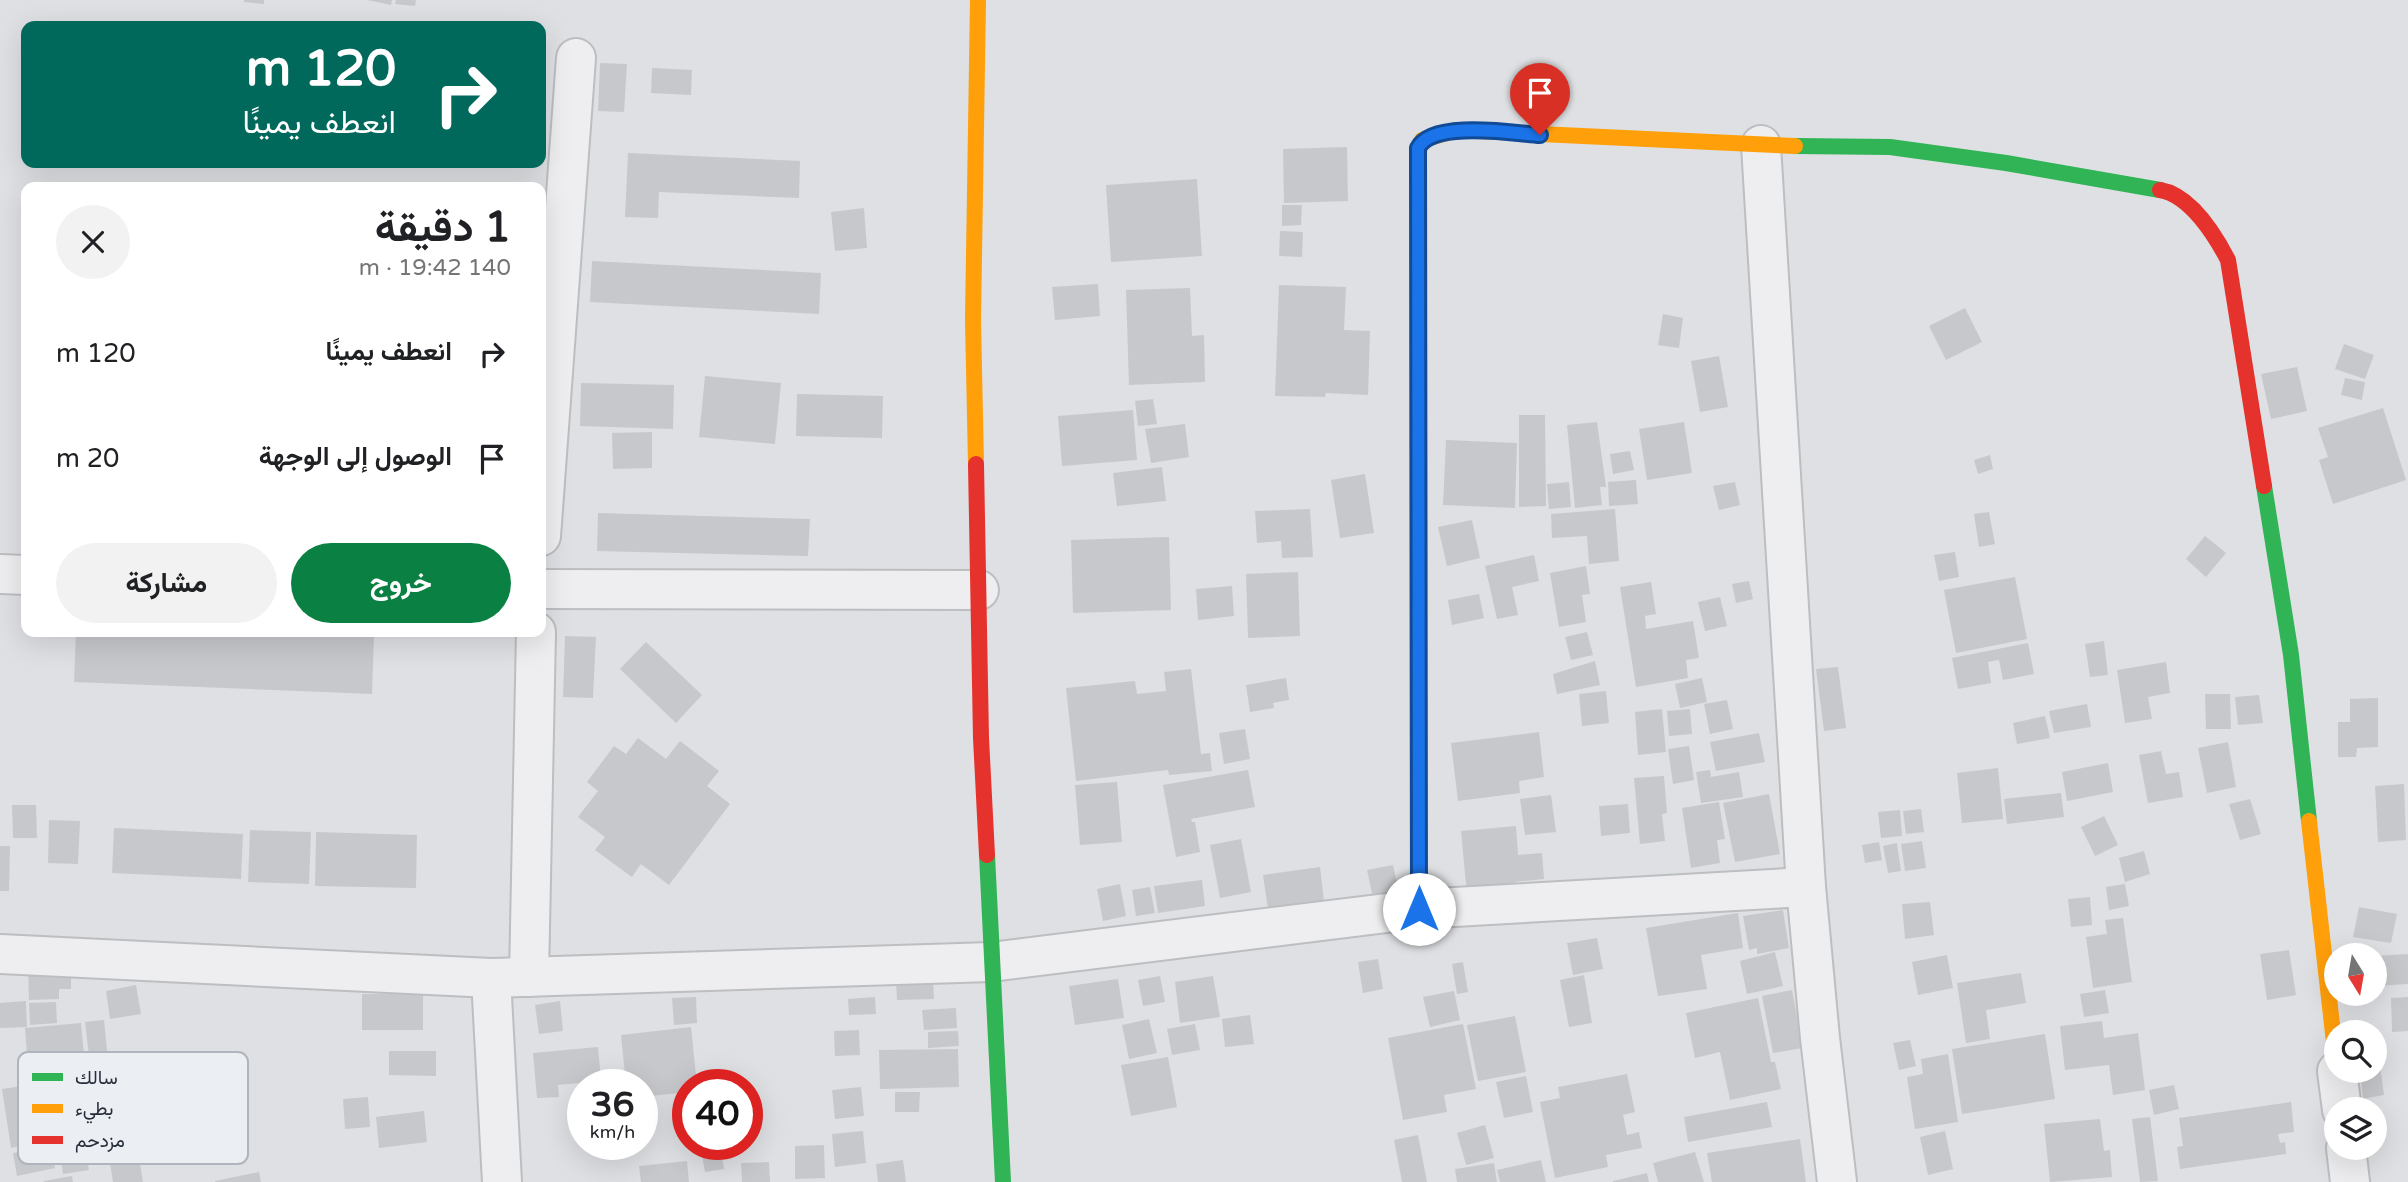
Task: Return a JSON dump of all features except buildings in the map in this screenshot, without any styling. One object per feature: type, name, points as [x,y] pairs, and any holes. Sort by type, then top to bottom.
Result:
[{"type":"street","points":[[978,0],[972,320],[981,738],[1003,1182]]},
{"type":"street","points":[[546,468],[576,58]]},
{"type":"street","points":[[1419,909],[1418,148],[1422,140],[1457,130],[1761,145],[1890,147],[2006,163],[2168,191],[2197,213],[2214,232],[2228,260],[2234,286],[2291,655],[2332,1020]]},
{"type":"street","points":[[1761,145],[1806,887],[1837,1182]]},
{"type":"street","points":[[0,574],[21,575]]},
{"type":"street","points":[[546,589],[979,590]]},
{"type":"street","points":[[529,977],[536,637]]},
{"type":"street","points":[[0,954],[491,978],[991,962],[1419,909],[1806,887]]},
{"type":"street","points":[[491,978],[502,1182]]},
{"type":"street","points":[[2347,1160],[2350,1182]]},
{"type":"traffic: fast","points":[[1795,146],[1890,147],[2006,163],[2160,190]]},
{"type":"traffic: fast","points":[[1418,186],[1419,909]]},
{"type":"traffic: fast","points":[[2264,486],[2291,655],[2309,821]]},
{"type":"traffic: fast","points":[[987,855],[1003,1182]]},
{"type":"traffic: slow","points":[[976,464],[973,320],[978,0]]},
{"type":"traffic: slow","points":[[1418,186],[1418,148],[1422,140],[1457,130],[1795,146]]},
{"type":"traffic: slow","points":[[2309,821],[2331,1020]]},
{"type":"traffic: jam","points":[[2160,190],[2171,193],[2191,208],[2209,228],[2228,260],[2264,486]]},
{"type":"traffic: jam","points":[[976,464],[981,738],[987,855]]},
{"type":"route","points":[[1419,909],[1418,148],[1422,140],[1429,136],[1457,130],[1540,135]]}]
